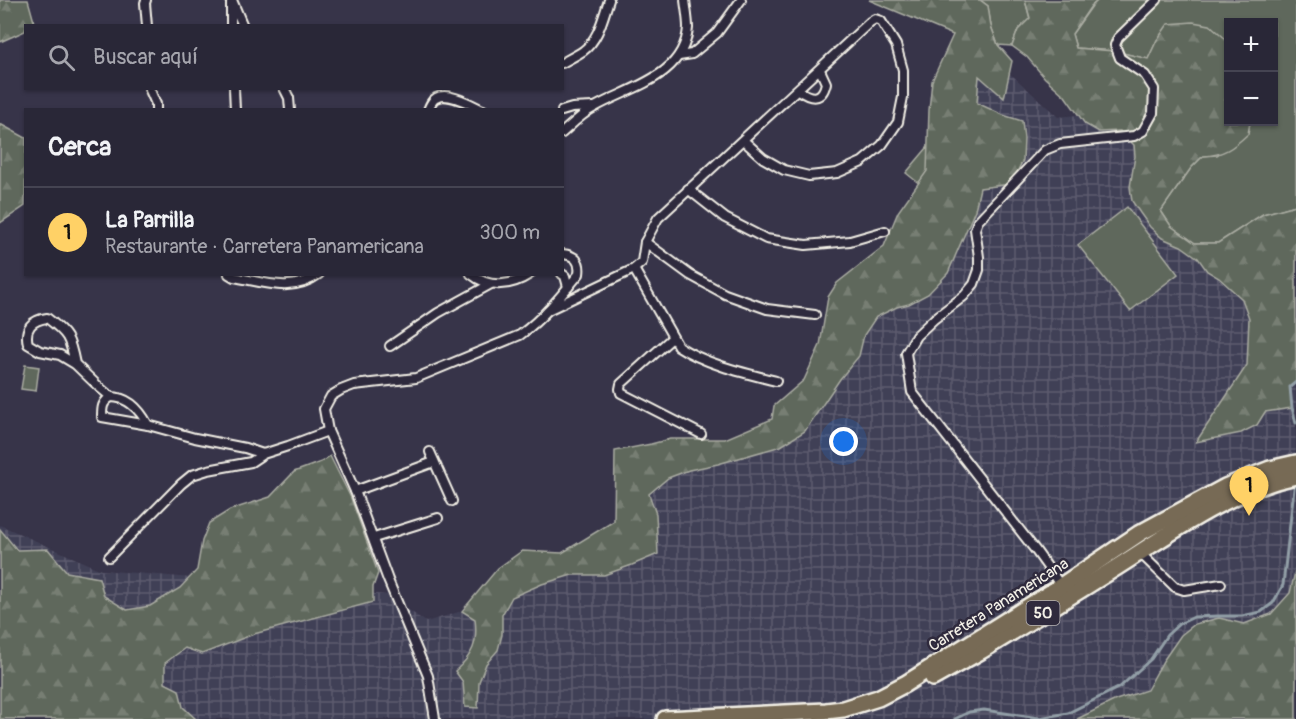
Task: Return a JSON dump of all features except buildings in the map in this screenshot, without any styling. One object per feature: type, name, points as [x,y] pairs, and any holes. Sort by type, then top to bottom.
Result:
[{"type":"highway","name":"Carretera Panamericana","points":[[842,719],[883,707],[910,693],[1140,553],[1164,537],[1216,491],[1270,469],[1292,457]]},
{"type":"highway","points":[[1140,533],[1175,503],[1193,492],[1240,469],[1292,457]]},
{"type":"highway","name":"Carretera Panamericana","points":[[665,719],[826,711],[843,709],[879,698],[1061,586],[1140,533],[1267,484],[1296,476]]},
{"type":"highway","points":[[1164,537],[1201,524],[1250,498],[1296,482]]},
{"type":"street","points":[[146,0],[147,24]]},
{"type":"street","points":[[231,24],[232,0]]},
{"type":"street","points":[[232,0],[242,24]]},
{"type":"street","points":[[564,62],[585,50],[595,38],[609,0]]},
{"type":"street","points":[[564,131],[593,107],[648,83],[667,69],[679,56],[685,43],[688,27],[685,0]]},
{"type":"street","points":[[679,56],[692,54],[717,33],[741,0]]},
{"type":"street","points":[[1061,586],[912,392],[906,353],[916,336],[964,296],[974,284],[979,270],[975,229],[978,221],[1045,150],[1060,144],[1134,136],[1143,130],[1153,113],[1154,88],[1145,75],[1120,58],[1115,45],[1118,38],[1157,0]]},
{"type":"street","points":[[548,310],[634,269],[642,262],[645,242],[658,218],[870,22],[875,19],[881,21],[896,45],[903,70],[903,97],[897,122],[882,145],[862,162],[837,173],[809,176],[784,171],[763,158],[743,140]]},
{"type":"street","points":[[798,90],[805,95],[819,96],[825,90],[826,83],[820,70]]},
{"type":"street","points":[[150,90],[156,108]]},
{"type":"street","points":[[234,90],[235,108]]},
{"type":"street","points":[[285,90],[290,108]]},
{"type":"street","points":[[429,108],[431,102],[437,97],[444,96],[453,97],[478,108]]},
{"type":"street","points":[[437,97],[438,108]]},
{"type":"street","points":[[564,110],[593,107]]},
{"type":"street","points":[[688,189],[725,218],[766,239],[806,245],[850,241],[885,231]]},
{"type":"street","points":[[645,242],[690,275],[725,294],[767,309],[815,315]]},
{"type":"street","points":[[435,719],[428,676],[388,580],[355,491],[328,431],[324,409],[331,396],[341,390],[354,386],[416,378],[520,334],[548,310],[579,274],[580,267],[577,260],[571,255],[564,254]]},
{"type":"street","points":[[634,269],[678,346],[686,352],[732,370],[776,381]]},
{"type":"street","points":[[564,275],[568,287]]},
{"type":"street","points":[[232,276],[288,286],[301,284],[315,276]]},
{"type":"street","points":[[473,276],[490,284],[506,285],[527,276]]},
{"type":"street","points":[[390,346],[438,313],[490,284]]},
{"type":"street","points":[[75,364],[70,341],[59,327],[46,318],[37,319],[30,325],[26,336],[28,344],[40,351],[60,355],[75,364],[111,397]]},
{"type":"street","points":[[672,338],[621,384],[621,393],[701,434]]},
{"type":"street","points":[[148,425],[138,409],[125,399],[111,397],[102,407],[102,417],[148,425],[263,454]]},
{"type":"street","points":[[109,557],[192,475],[251,462],[263,454],[328,431]]},
{"type":"street","points":[[430,452],[452,501]]},
{"type":"street","points":[[355,491],[434,462]]},
{"type":"street","points":[[374,538],[438,518]]},
{"type":"street","points":[[1140,553],[1175,586],[1184,590],[1221,584]]},
{"type":"shaded area","points":[[953,35],[1014,77],[1058,117],[1137,109],[1290,387],[1296,382],[1296,719],[51,719],[0,525],[101,570],[387,595],[426,622],[462,611],[498,568],[522,551],[562,553],[614,521],[615,451],[725,439],[772,419],[774,406],[804,380],[820,345],[828,297],[837,283],[884,246],[898,212],[927,171],[932,81]]},
{"type":"green space","points":[[0,0],[28,0],[35,24],[24,24],[24,31],[0,42]]},
{"type":"green space","points":[[869,0],[980,0],[988,6],[991,26],[998,45],[1012,61],[1004,98],[979,76],[977,103],[1022,121],[1023,160],[1011,184],[980,188],[975,210],[948,273],[928,294],[876,317],[864,335],[859,356],[840,379],[805,431],[781,446],[689,470],[668,478],[649,494],[656,514],[658,554],[604,575],[572,575],[542,584],[512,597],[502,615],[502,635],[498,650],[486,664],[479,682],[478,708],[465,707],[463,682],[455,671],[466,660],[473,648],[476,627],[475,619],[462,611],[498,568],[522,551],[562,553],[614,521],[615,451],[670,439],[725,439],[772,419],[774,406],[804,380],[820,345],[828,297],[837,283],[884,246],[898,212],[927,171],[932,81],[953,35]]},
{"type":"green space","points":[[980,0],[1025,0],[1030,19],[1018,30],[1012,46],[998,45],[991,26],[988,6]]},
{"type":"green space","points":[[1025,0],[1098,0],[1091,6],[1072,34],[1076,48],[1114,51],[1148,59],[1168,24],[1193,22],[1210,25],[1224,37],[1224,126],[1249,126],[1248,134],[1228,150],[1203,156],[1191,168],[1161,211],[1171,226],[1195,243],[1218,243],[1263,214],[1296,205],[1296,382],[1290,387],[1292,408],[1265,412],[1257,425],[1241,433],[1196,442],[1247,365],[1249,318],[1242,299],[1219,278],[1207,271],[1198,258],[1181,246],[1162,238],[1140,213],[1132,201],[1130,187],[1135,156],[1134,145],[1120,131],[1099,132],[1085,124],[1065,96],[1027,57],[1012,46],[1018,30],[1030,18]]},
{"type":"green space","points":[[1098,0],[1296,0],[1296,205],[1263,214],[1218,243],[1195,243],[1171,226],[1161,211],[1191,168],[1203,156],[1217,155],[1248,134],[1249,126],[1278,126],[1278,18],[1224,18],[1224,41],[1157,40],[1148,59],[1114,51],[1076,48],[1072,34]]},
{"type":"green space","points":[[0,124],[24,137],[24,207],[0,223]]},
{"type":"green space","points":[[927,148],[941,160],[921,185],[906,173]]},
{"type":"green space","points":[[1127,207],[1178,274],[1130,311],[1078,245]]},
{"type":"green space","points":[[25,365],[39,367],[36,391],[21,389]]},
{"type":"green space","points":[[330,456],[351,498],[378,573],[373,587],[373,602],[254,634],[202,654],[185,648],[165,663],[165,683],[179,690],[183,707],[196,719],[0,719],[0,529],[17,550],[48,549],[67,572],[99,578],[104,596],[127,610],[150,606],[180,588],[197,570],[202,541],[209,523],[230,510],[270,497],[294,472],[321,462]]},
{"type":"green space","points":[[1296,568],[1296,719],[1077,719],[1116,700],[1147,690],[1181,635],[1195,624],[1219,618],[1244,624],[1271,614],[1290,593]]},
{"type":"waterway","points":[[1296,382],[1290,387],[1296,423]]},
{"type":"waterway","points":[[955,719],[969,712],[984,710],[1039,718],[1068,713],[1120,687],[1151,659],[1167,635],[1179,624],[1194,617],[1242,616],[1261,612],[1273,603],[1283,585],[1295,480]]},
{"type":"place","name":"La Parrilla","points":[[1249,516]]}]
